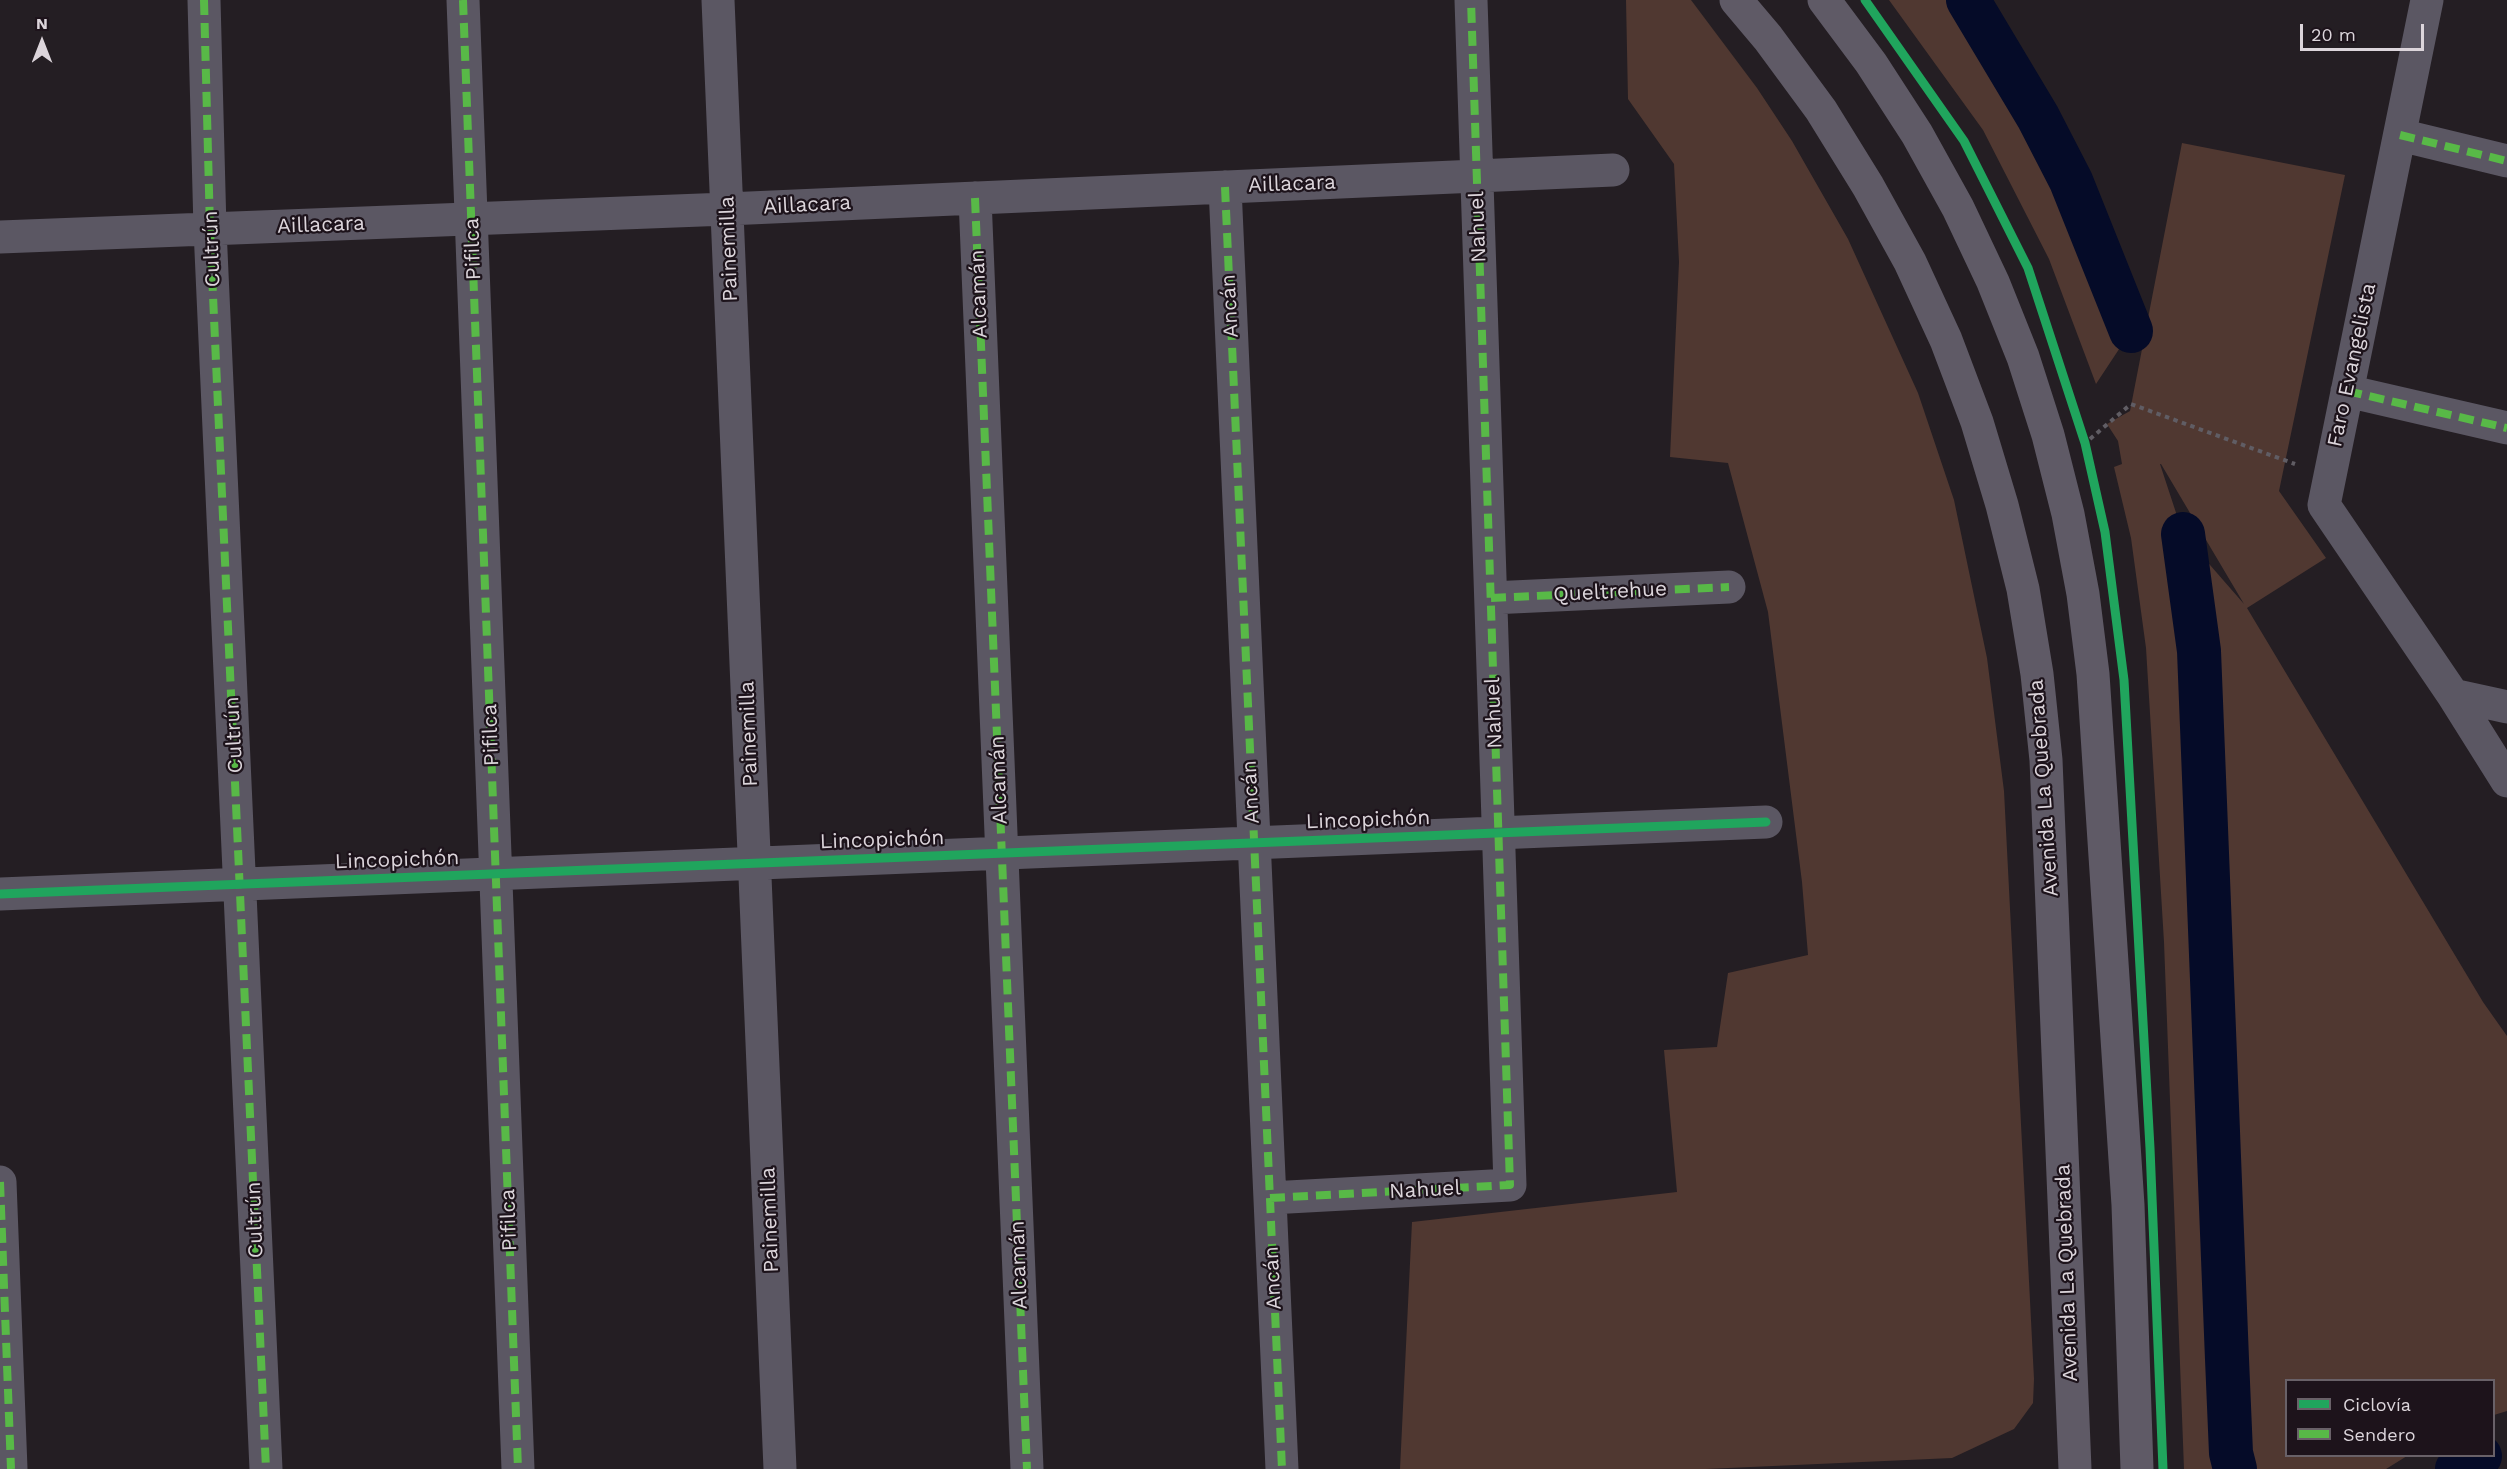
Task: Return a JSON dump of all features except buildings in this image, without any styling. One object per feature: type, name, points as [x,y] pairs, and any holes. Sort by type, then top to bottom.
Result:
[{"type":"main road","name":"Avenida La Quebrada","points":[[1736,0],[1768,38],[1821,110],[1868,186],[1910,261],[1946,340],[1977,422],[2002,505],[2023,589],[2037,674],[2046,760],[2067,1469]]},
{"type":"main road","points":[[1824,0],[1871,63],[1917,134],[1963,219],[1993,282],[2023,357],[2048,435],[2068,514],[2083,594],[2093,674],[2128,1205],[2137,1469]]},
{"type":"street","name":"Cultrún","points":[[204,0],[210,229],[266,1469]]},
{"type":"street","name":"Pifilca","points":[[464,0],[518,1469]]},
{"type":"street","name":"Painemilla","points":[[718,0],[780,1469]]},
{"type":"street","name":"Nahuel","points":[[1270,1198],[1510,1185],[1471,0]]},
{"type":"street","name":"Faro Evangelista","points":[[2427,0],[2324,505],[2453,695],[2507,781]]},
{"type":"street","points":[[2400,135],[2507,161]]},
{"type":"street","name":"Aillacara","points":[[0,237],[727,209],[1613,170]]},
{"type":"street","name":"Ancán","points":[[1225,187],[1282,1469]]},
{"type":"street","name":"Alcamán","points":[[975,198],[1027,1469]]},
{"type":"street","points":[[2347,391],[2507,428]]},
{"type":"street","name":"Queltrehue","points":[[1491,598],[1729,587]]},
{"type":"street","points":[[2453,695],[2507,707]]},
{"type":"street","name":"Lincopichón","points":[[0,894],[1766,822]]},
{"type":"street","points":[[0,1182],[11,1469]]},
{"type":"path","points":[[2085,443],[2131,404],[2330,477]]},
{"type":"path","points":[[2082,432],[2088,454]]},
{"type":"shaded area","points":[[1626,0],[1691,0],[1757,88],[1792,141],[1848,239],[1918,393],[1954,500],[1987,658],[2004,791],[2034,1379],[2033,1403],[2014,1429],[1952,1458],[1706,1469],[1400,1469],[1412,1222],[1677,1192],[1664,1050],[1717,1047],[1728,973],[1808,955],[1802,882],[1768,612],[1728,463],[1670,457],[1679,262],[1674,164],[1628,99]]},
{"type":"shaded area","points":[[1889,0],[1968,0],[2038,117],[2071,181],[2131,331],[2096,384],[2049,259],[1983,130]]},
{"type":"shaded area","points":[[2182,143],[2345,175],[2279,491],[2326,558],[2247,608],[2483,1002],[2507,1036],[2507,1411],[2495,1415],[2495,1379],[2285,1379],[2285,1457],[2405,1457],[2386,1469],[2184,1469],[2164,942],[2146,648],[2131,538],[2114,467],[2122,464],[2118,441],[2107,424],[2130,411]],"holes":[[[2160,464],[2161,464],[2244,604],[2183,534]]]},
{"type":"waterway","points":[[1968,0],[2038,117],[2071,181],[2131,331]]},
{"type":"waterway","points":[[2183,534],[2199,651],[2231,1453],[2235,1469]]},
{"type":"waterway","points":[[2457,1469],[2478,1457]]},
{"type":"marked path","points":[[204,0],[210,229],[266,1469]]},
{"type":"marked path","points":[[463,0],[518,1469]]},
{"type":"marked path","points":[[1270,1198],[1510,1185],[1471,0]]},
{"type":"marked path","points":[[2400,135],[2507,161]]},
{"type":"marked path","points":[[1225,187],[1282,1469]]},
{"type":"marked path","points":[[975,198],[1027,1469]]},
{"type":"marked path","points":[[2347,391],[2507,428]]},
{"type":"marked path","points":[[1491,598],[1729,587]]},
{"type":"marked path","points":[[0,1182],[11,1469]]},
{"type":"cycle path","points":[[1865,0],[1964,141],[2028,268],[2085,443],[2105,532],[2124,680],[2150,1148],[2163,1469]]},
{"type":"cycle path","points":[[0,894],[1766,822]]}]
